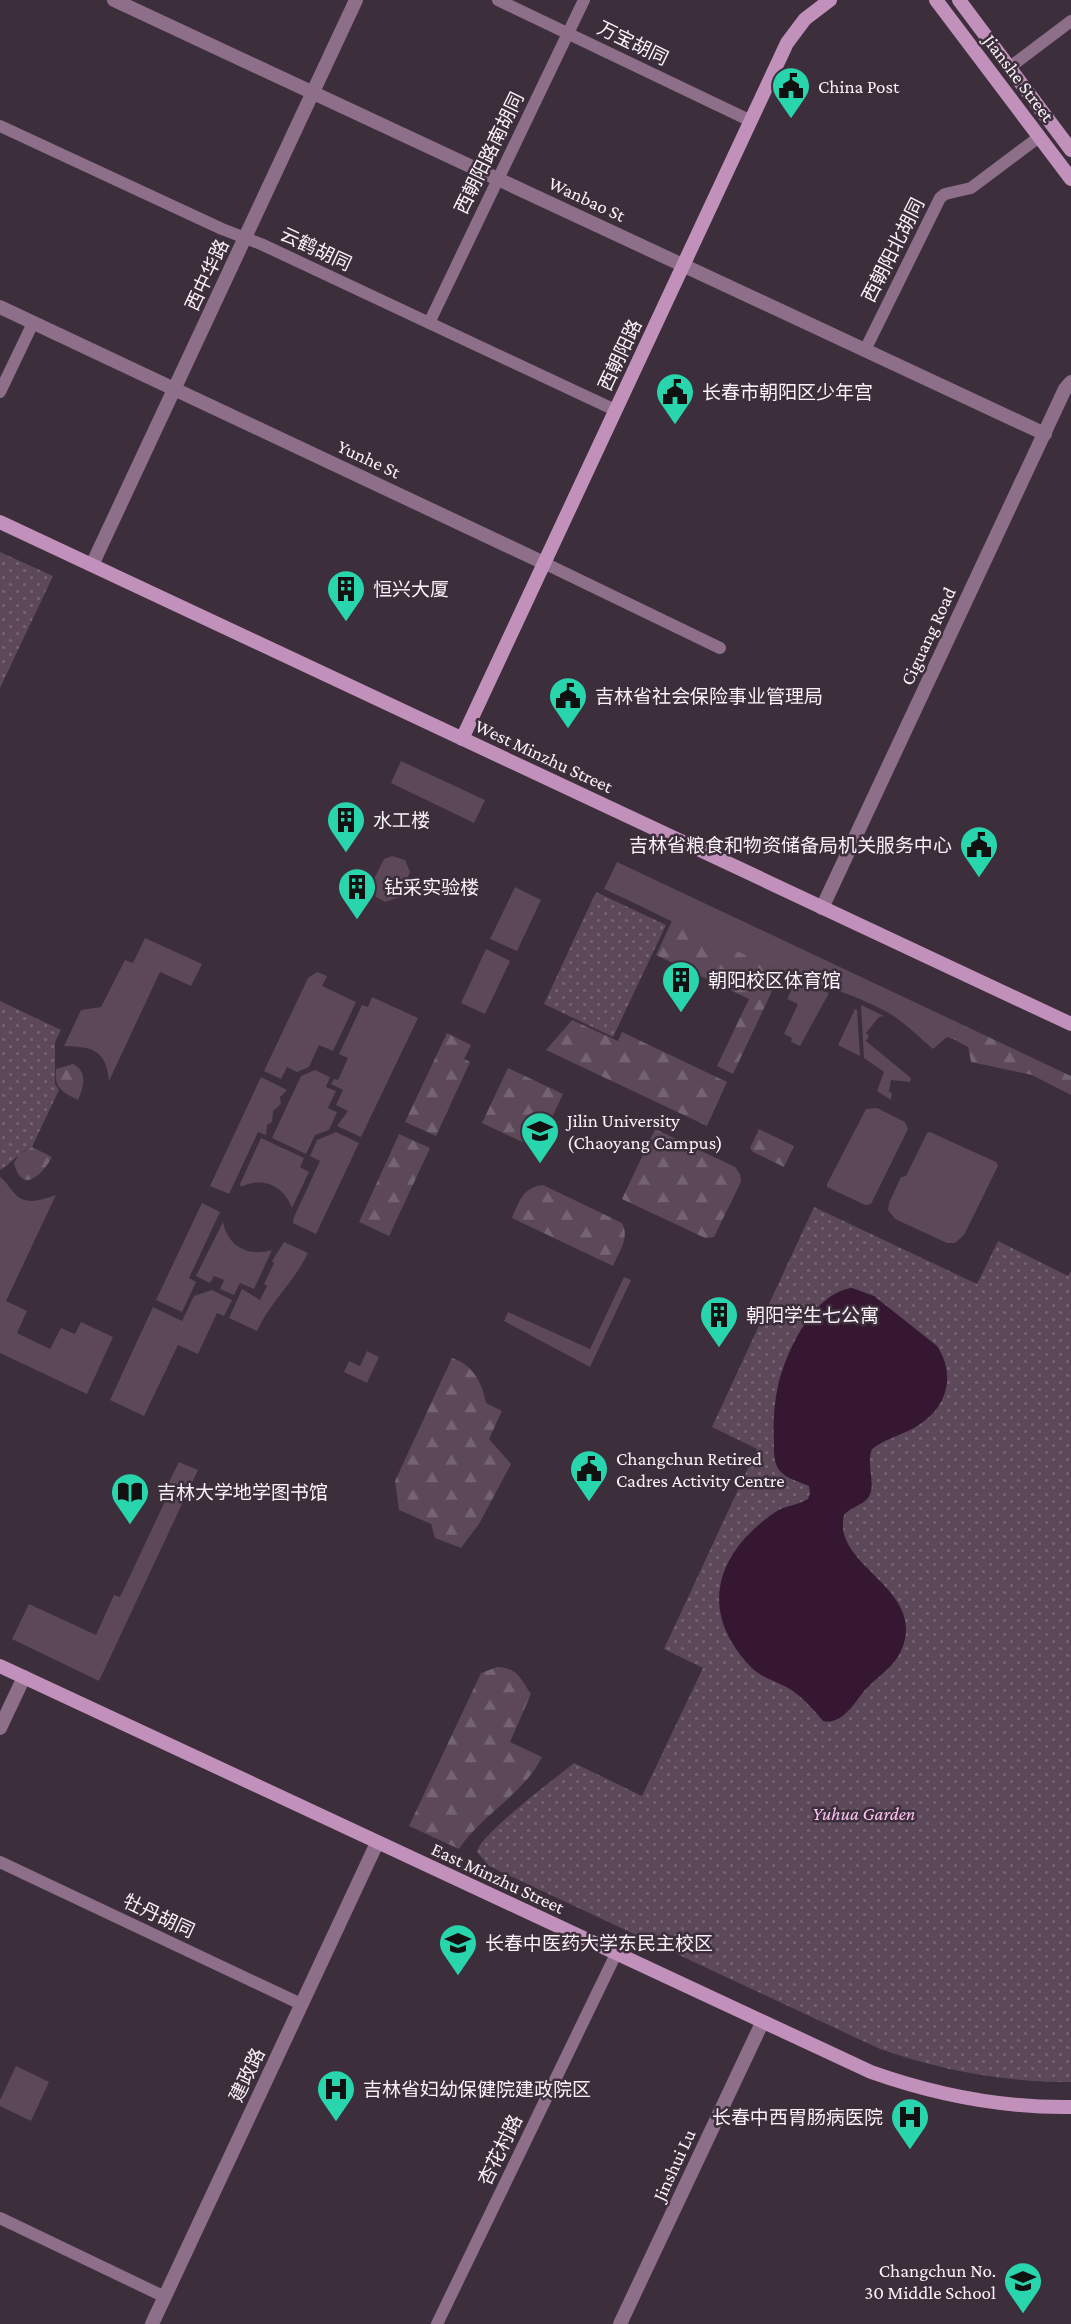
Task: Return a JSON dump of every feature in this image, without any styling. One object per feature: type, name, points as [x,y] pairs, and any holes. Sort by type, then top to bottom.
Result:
[{"type":"main road","name":"Jianshe Street","points":[[936,0],[1071,179]]},
{"type":"main road","name":"Jianshe Street","points":[[959,0],[1071,150]]},
{"type":"main road","name":"西朝阳路","points":[[462,738],[794,31],[822,2]]},
{"type":"main road","name":"West Minzhu Street","points":[[0,522],[1071,1024]]},
{"type":"main road","name":"East Minzhu Street","points":[[0,1666],[871,2072],[935,2093],[1002,2104],[1071,2108]]},
{"type":"street","name":"西中华路","points":[[92,565],[356,0]]},
{"type":"street","name":"万宝胡同","points":[[498,0],[751,121]]},
{"type":"street","name":"西朝阳路南胡同","points":[[429,323],[584,0]]},
{"type":"street","name":"Wanbao St","points":[[120,1],[1045,434]]},
{"type":"street","points":[[1010,67],[1071,21]]},
{"type":"street","name":"云鹤胡同","points":[[0,126],[615,410]]},
{"type":"street","name":"西朝阳北胡同","points":[[864,350],[940,198],[945,194],[971,188],[1039,137]]},
{"type":"street","name":"Yunhe St","points":[[0,307],[720,648]]},
{"type":"street","points":[[0,392],[33,323]]},
{"type":"street","name":"Ciguang Road","points":[[822,908],[1065,389],[1071,382]]},
{"type":"street","points":[[0,1728],[24,1677]]},
{"type":"street","name":"建政路","points":[[152,2324],[377,1843]]},
{"type":"street","name":"牡丹胡同","points":[[0,1863],[302,2004]]},
{"type":"street","name":"杏花村路","points":[[437,2324],[616,1954]]},
{"type":"street","name":"Jinshui Lu","points":[[620,2324],[762,2023]]},
{"type":"street","points":[[0,2218],[164,2297]]},
{"type":"green space","points":[[0,552],[53,576],[0,688]]},
{"type":"green space","points":[[401,761],[485,800],[474,823],[391,783]]},
{"type":"green space","points":[[392,856],[405,860],[410,872],[399,897],[385,902],[376,897],[371,885],[384,859]]},
{"type":"green space","points":[[617,862],[961,1024],[953,1039],[947,1037],[933,1049],[897,1019],[877,1007],[748,957],[604,889]]},
{"type":"green space","points":[[515,887],[541,900],[517,951],[490,939]]},
{"type":"green space","points":[[596,892],[666,925],[613,1037],[544,1004]]},
{"type":"green space","points":[[672,921],[782,970],[733,1074],[717,1066],[749,999],[656,955]]},
{"type":"green space","points":[[145,938],[202,964],[191,986],[160,972],[109,1081],[105,1062],[96,1052],[82,1047],[64,1046],[81,1010],[101,1007],[125,960],[133,963]]},
{"type":"green space","points":[[486,949],[510,961],[485,1014],[461,1003]]},
{"type":"green space","points":[[317,972],[327,976],[322,986],[356,1002],[333,1051],[319,1045],[309,1067],[297,1072],[287,1067],[281,1079],[264,1071],[308,978]]},
{"type":"green space","points":[[795,982],[829,993],[800,1046],[791,1042],[792,1038],[784,1034],[798,1004],[787,999]]},
{"type":"green space","points":[[372,997],[418,1018],[361,1137],[337,1126],[348,1111],[336,1105],[343,1090],[331,1084],[334,1079],[338,1080],[348,1058],[339,1054],[362,1005],[368,1007]]},
{"type":"green space","points":[[0,1001],[61,1030],[55,1042],[55,1084],[59,1090],[32,1147],[0,1170]]},
{"type":"green space","points":[[861,1005],[884,1016],[879,1017],[866,1033],[869,1036],[866,1041],[911,1078],[910,1082],[891,1080],[891,1100],[877,1091],[884,1072],[864,1058]]},
{"type":"green space","points":[[855,1009],[857,1010],[860,1056],[838,1045]]},
{"type":"green space","points":[[572,1020],[618,1041],[622,1032],[727,1082],[707,1126],[546,1050]]},
{"type":"green space","points":[[961,1024],[1071,1076],[1071,1095],[1032,1075],[971,1062],[968,1047],[953,1039]]},
{"type":"green space","points":[[447,1033],[471,1045],[464,1059],[470,1062],[436,1136],[405,1122]]},
{"type":"green space","points":[[73,1064],[83,1075],[78,1100],[63,1092],[56,1081],[56,1069]]},
{"type":"green space","points":[[508,1068],[563,1094],[537,1149],[482,1123]]},
{"type":"green space","points":[[315,1070],[330,1077],[326,1087],[336,1091],[328,1108],[337,1112],[329,1130],[315,1135],[306,1154],[272,1138],[301,1076]]},
{"type":"green space","points":[[261,1077],[287,1090],[280,1097],[281,1104],[273,1111],[272,1122],[267,1125],[266,1135],[258,1132],[229,1194],[210,1186]]},
{"type":"green space","points":[[877,1108],[905,1122],[908,1129],[871,1204],[865,1205],[827,1187],[827,1184],[866,1109]]},
{"type":"green space","points":[[655,1129],[735,1167],[740,1174],[741,1182],[714,1237],[705,1238],[622,1199]]},
{"type":"green space","points":[[759,1129],[794,1146],[784,1167],[750,1148]]},
{"type":"green space","points":[[336,1132],[359,1143],[316,1234],[293,1223],[294,1217],[320,1161],[310,1156],[317,1140]]},
{"type":"green space","points":[[927,1133],[996,1162],[998,1166],[964,1235],[955,1243],[947,1243],[895,1219],[888,1210],[901,1177],[906,1176]]},
{"type":"green space","points":[[399,1134],[430,1148],[389,1236],[359,1222]]},
{"type":"green space","points":[[261,1138],[304,1158],[300,1167],[309,1172],[292,1208],[284,1194],[272,1185],[257,1183],[241,1187]]},
{"type":"green space","points":[[32,1147],[52,1157],[38,1175],[27,1180],[18,1173],[14,1163],[19,1154]]},
{"type":"green space","points":[[0,1177],[16,1195],[25,1200],[36,1201],[56,1195],[6,1301],[27,1311],[17,1333],[50,1349],[61,1328],[75,1334],[81,1322],[113,1337],[87,1394],[0,1353]]},
{"type":"green space","points":[[543,1185],[622,1223],[624,1239],[613,1266],[512,1218],[526,1192]]},
{"type":"green space","points":[[202,1203],[220,1212],[189,1278],[196,1282],[182,1312],[156,1300]]},
{"type":"green space","name":"Yuhua Garden","points":[[814,1207],[977,1284],[998,1241],[1068,1276],[1071,1271],[1071,2082],[974,2074],[880,2049],[489,1866],[477,1852],[481,1844],[504,1820],[574,1763],[642,1796],[703,1668],[664,1649],[757,1449],[712,1427]]},
{"type":"green space","points":[[223,1222],[230,1238],[241,1248],[255,1252],[272,1250],[254,1289],[240,1283],[234,1295],[220,1289],[224,1280],[214,1276],[210,1283],[196,1276]]},
{"type":"green space","points":[[284,1242],[308,1253],[257,1331],[229,1318],[242,1289],[260,1300],[267,1286],[264,1284],[274,1263],[272,1261]]},
{"type":"green space","points":[[624,1277],[631,1280],[590,1367],[504,1321],[508,1312],[590,1349]]},
{"type":"green space","points":[[212,1290],[232,1300],[224,1316],[217,1313],[198,1354],[178,1345],[144,1416],[110,1400],[153,1307],[182,1321],[194,1296]]},
{"type":"green space","points":[[367,1351],[379,1357],[367,1383],[344,1372],[349,1361],[360,1366]]},
{"type":"green space","points":[[452,1358],[466,1365],[475,1375],[486,1403],[502,1411],[489,1439],[511,1464],[479,1524],[461,1548],[435,1538],[431,1524],[399,1510],[395,1481]]},
{"type":"green space","points":[[179,1462],[198,1470],[99,1681],[12,1639],[29,1604],[96,1635],[114,1595],[120,1597],[168,1495],[164,1492]]},
{"type":"green space","points":[[497,1667],[514,1672],[531,1694],[510,1742],[542,1757],[525,1782],[468,1836],[459,1849],[409,1826],[481,1673]]},
{"type":"green space","points":[[16,2066],[49,2082],[31,2121],[0,2106],[0,2100]]},
{"type":"shaded area","points":[[852,1288],[874,1296],[937,1346],[947,1370],[947,1382],[940,1404],[923,1422],[872,1449],[870,1494],[844,1515],[844,1533],[851,1549],[892,1594],[902,1610],[906,1629],[901,1651],[893,1664],[866,1689],[845,1714],[829,1722],[823,1721],[793,1691],[751,1667],[734,1646],[724,1625],[719,1605],[720,1585],[727,1565],[754,1529],[782,1508],[808,1499],[809,1486],[783,1474],[775,1460],[774,1420],[778,1386],[787,1357],[803,1326],[825,1301],[838,1292]]},
{"type":"place","name":"China Post","points":[[791,120]]},
{"type":"place","name":"长春市朝阳区少年宫","points":[[675,426]]},
{"type":"place","name":"恒兴大厦","points":[[346,623]]},
{"type":"place","name":"吉林省社会保险事业管理局","points":[[568,730]]},
{"type":"place","name":"水工楼","points":[[346,854]]},
{"type":"place","name":"吉林省粮食和物资储备局机关服务中心","points":[[979,879]]},
{"type":"place","name":"钻采实验楼","points":[[357,921]]},
{"type":"place","name":"朝阳校区体育馆","points":[[681,1014]]},
{"type":"place","name":"Jilin University (Chaoyang Campus)","points":[[540,1165]]},
{"type":"place","name":"朝阳学生七公寓","points":[[719,1349]]},
{"type":"place","name":"Changchun Retired Cadres Activity Centre","points":[[589,1503]]},
{"type":"place","name":"吉林大学地学图书馆","points":[[130,1526]]},
{"type":"place","name":"长春中医药大学东民主校区","points":[[458,1977]]},
{"type":"place","name":"吉林省妇幼保健院建政院区","points":[[336,2123]]},
{"type":"place","name":"长春中西胃肠病医院","points":[[910,2151]]},
{"type":"place","name":"Changchun No. 30 Middle School","points":[[1023,2315]]}]
